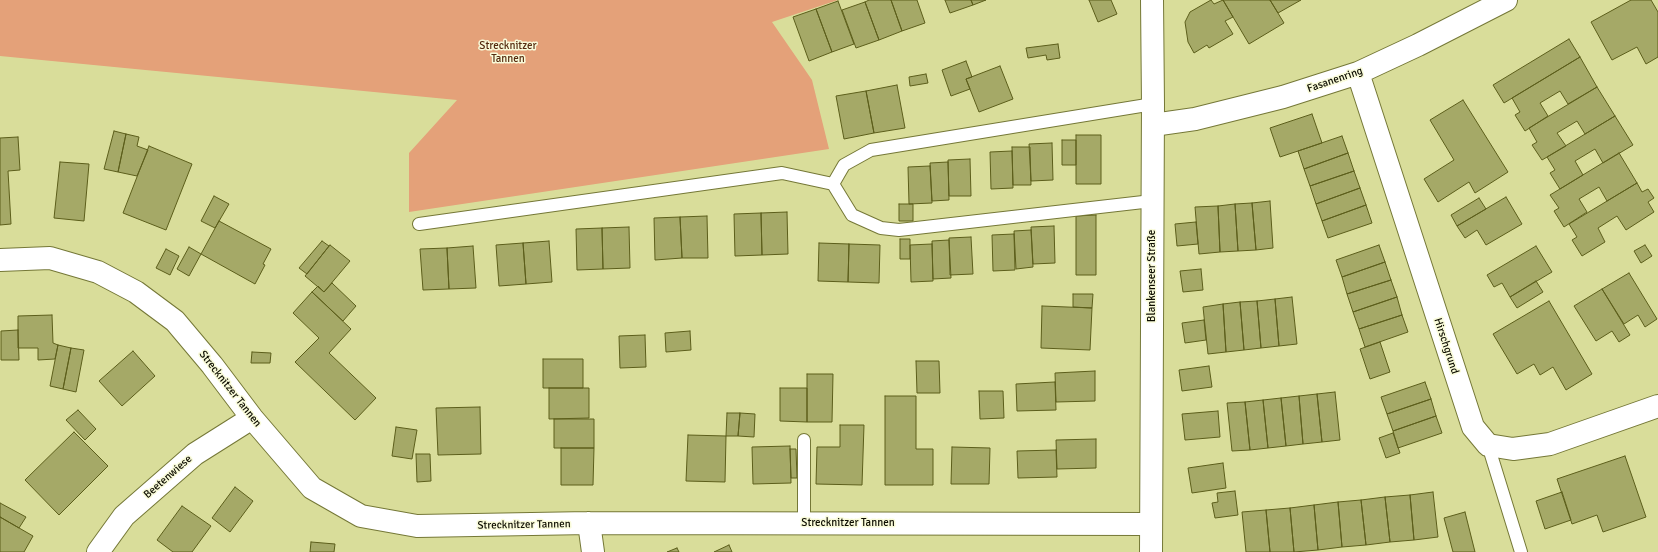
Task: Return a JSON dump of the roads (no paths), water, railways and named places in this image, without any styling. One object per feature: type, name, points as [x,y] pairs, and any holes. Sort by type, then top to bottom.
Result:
[{"type":"street","name":"Blankenseer Straße","points":[[1151,552],[1153,115],[1152,0]]},
{"type":"street","name":"Fasanenring","points":[[1153,115],[1195,119],[1283,96],[1358,73],[1418,45],[1506,0]]},
{"type":"street","name":"Hirschgrund","points":[[1358,73],[1473,427],[1488,445]]},
{"type":"street","name":"Strecknitzer Tannen","points":[[0,260],[50,258],[98,272],[136,292],[175,321],[212,365],[252,418],[312,488],[361,516],[417,526],[589,523],[1151,524]]},
{"type":"street","points":[[1488,445],[1513,450],[1550,444],[1658,406]]},
{"type":"street","name":"Beetenwiese","points":[[98,552],[124,516],[183,464],[195,454],[252,418]]},
{"type":"street","points":[[589,523],[593,552]]},
{"type":"lane","points":[[834,184],[844,165],[871,150],[1153,115]]},
{"type":"lane","points":[[419,224],[782,173],[834,184],[852,215],[881,228],[899,230],[1152,201]]},
{"type":"lane","points":[[804,440],[804,523]]},
{"type":"lane","points":[[1488,445],[1520,552]]}]
